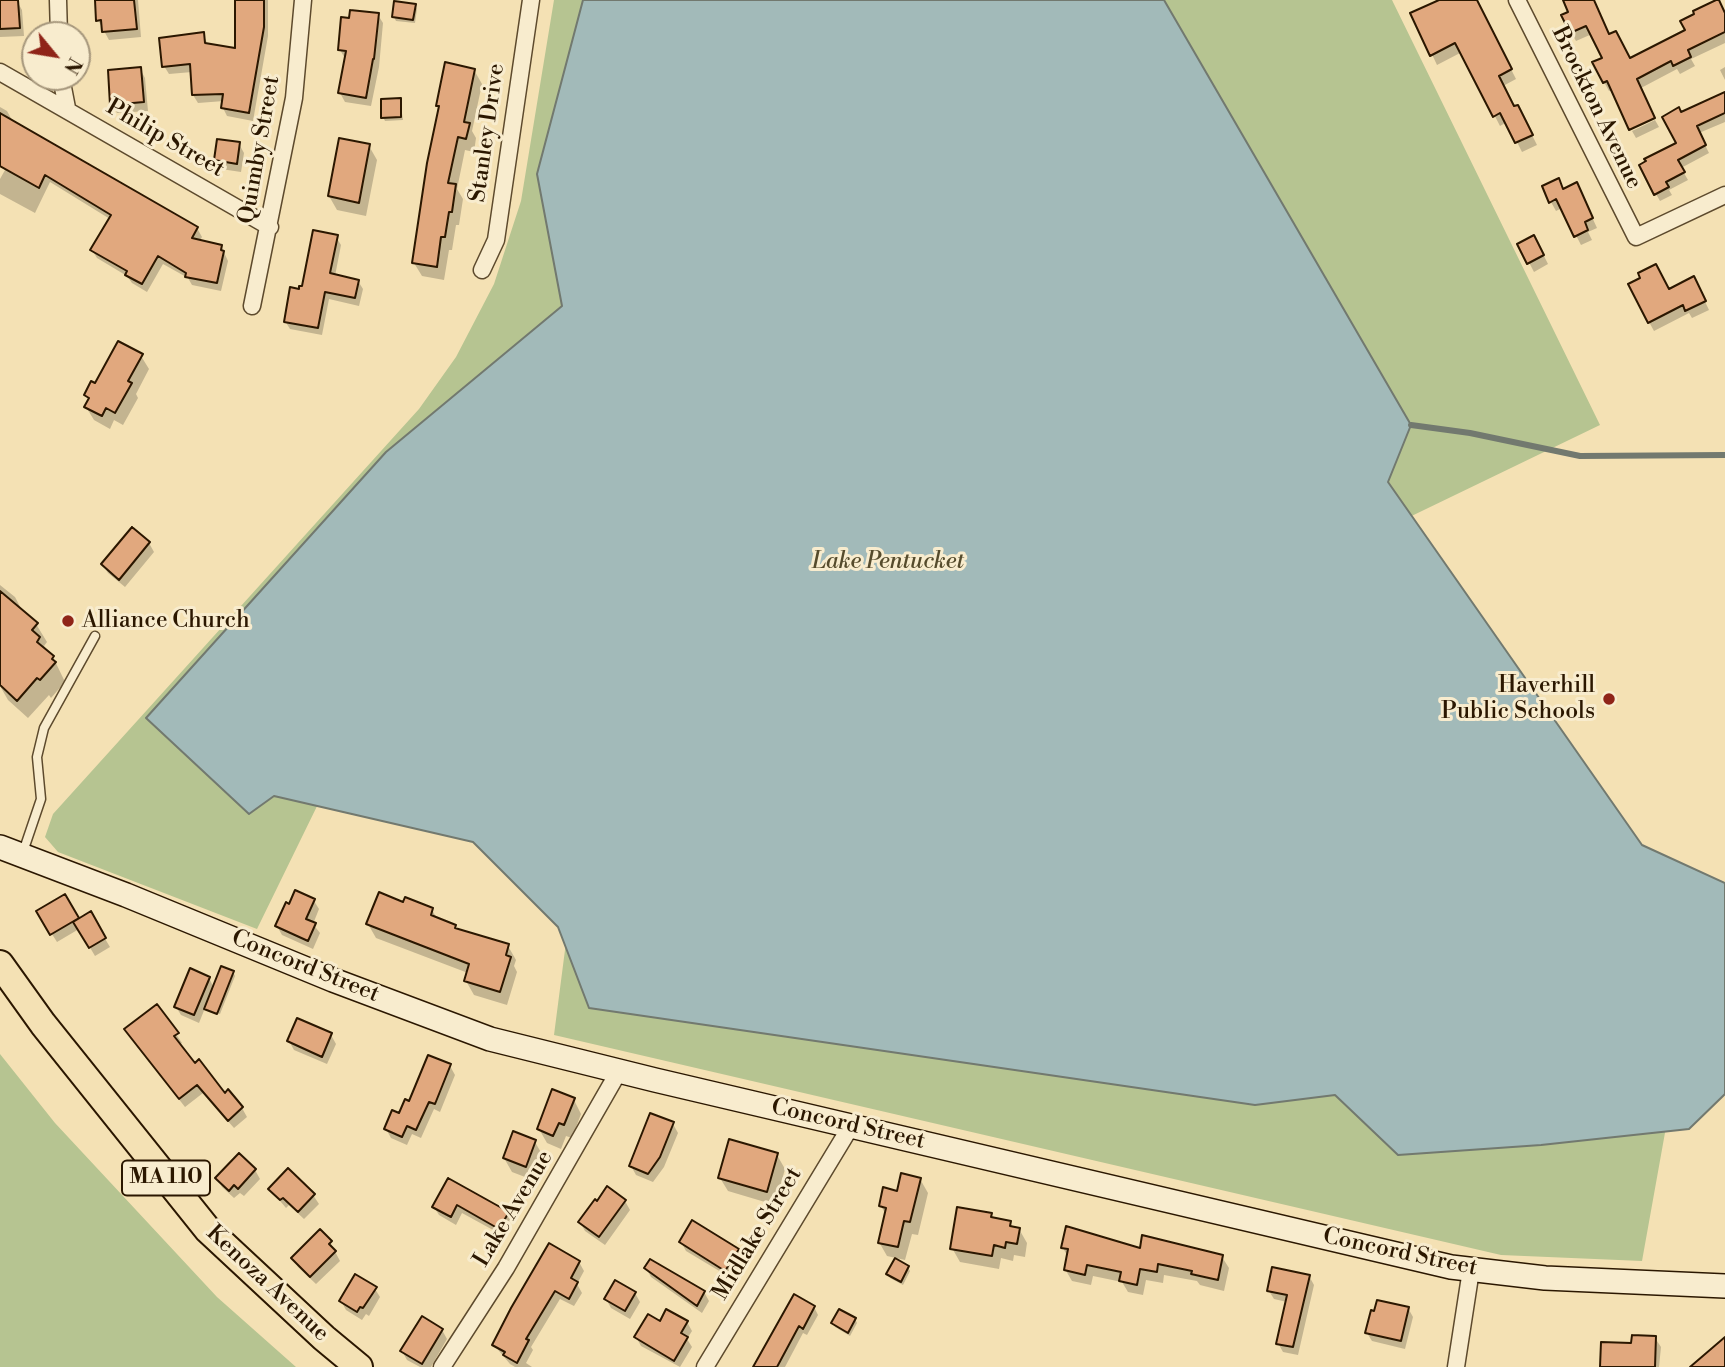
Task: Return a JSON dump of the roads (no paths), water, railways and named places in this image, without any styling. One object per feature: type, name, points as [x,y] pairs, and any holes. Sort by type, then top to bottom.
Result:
[{"type":"main road","name":"Concord Street","points":[[11,851],[333,980],[490,1039],[1451,1268],[1545,1278],[1725,1286]]},
{"type":"main road","name":"Kenoza Avenue","points":[[0,964],[43,1024],[208,1230],[359,1367]]},
{"type":"street","points":[[58,0],[59,21]]},
{"type":"street","name":"Quimby Street","points":[[253,306],[295,98],[303,0]]},
{"type":"street","name":"Stanley Drive","points":[[482,270],[496,240],[531,0]]},
{"type":"street","name":"Brockton Avenue","points":[[1517,0],[1635,236],[1725,195]]},
{"type":"street","name":"Philip Street","points":[[0,72],[67,108],[270,227]]},
{"type":"street","points":[[64,91],[67,108]]},
{"type":"street","name":"Lake Avenue","points":[[442,1367],[506,1268],[620,1071]]},
{"type":"street","name":"Midlake Street","points":[[705,1367],[850,1126]]},
{"type":"street","points":[[1456,1367],[1471,1270]]},
{"type":"lane","points":[[11,851],[41,799],[37,757],[44,728],[95,636]]},
{"type":"water","name":"Lake Pentucket","points":[[583,0],[1164,0],[1411,425],[1388,482],[1642,845],[1725,883],[1725,1094],[1689,1129],[1541,1145],[1398,1155],[1335,1095],[1255,1105],[589,1008],[558,927],[473,842],[274,796],[249,814],[146,718],[386,452],[562,306],[537,174]]},
{"type":"waterway","points":[[1411,425],[1470,433],[1580,456],[1725,455]]},
{"type":"place","name":"Alliance Church","points":[[68,621]]},
{"type":"place","name":"Haverhill Public Schools","points":[[1609,699]]}]
